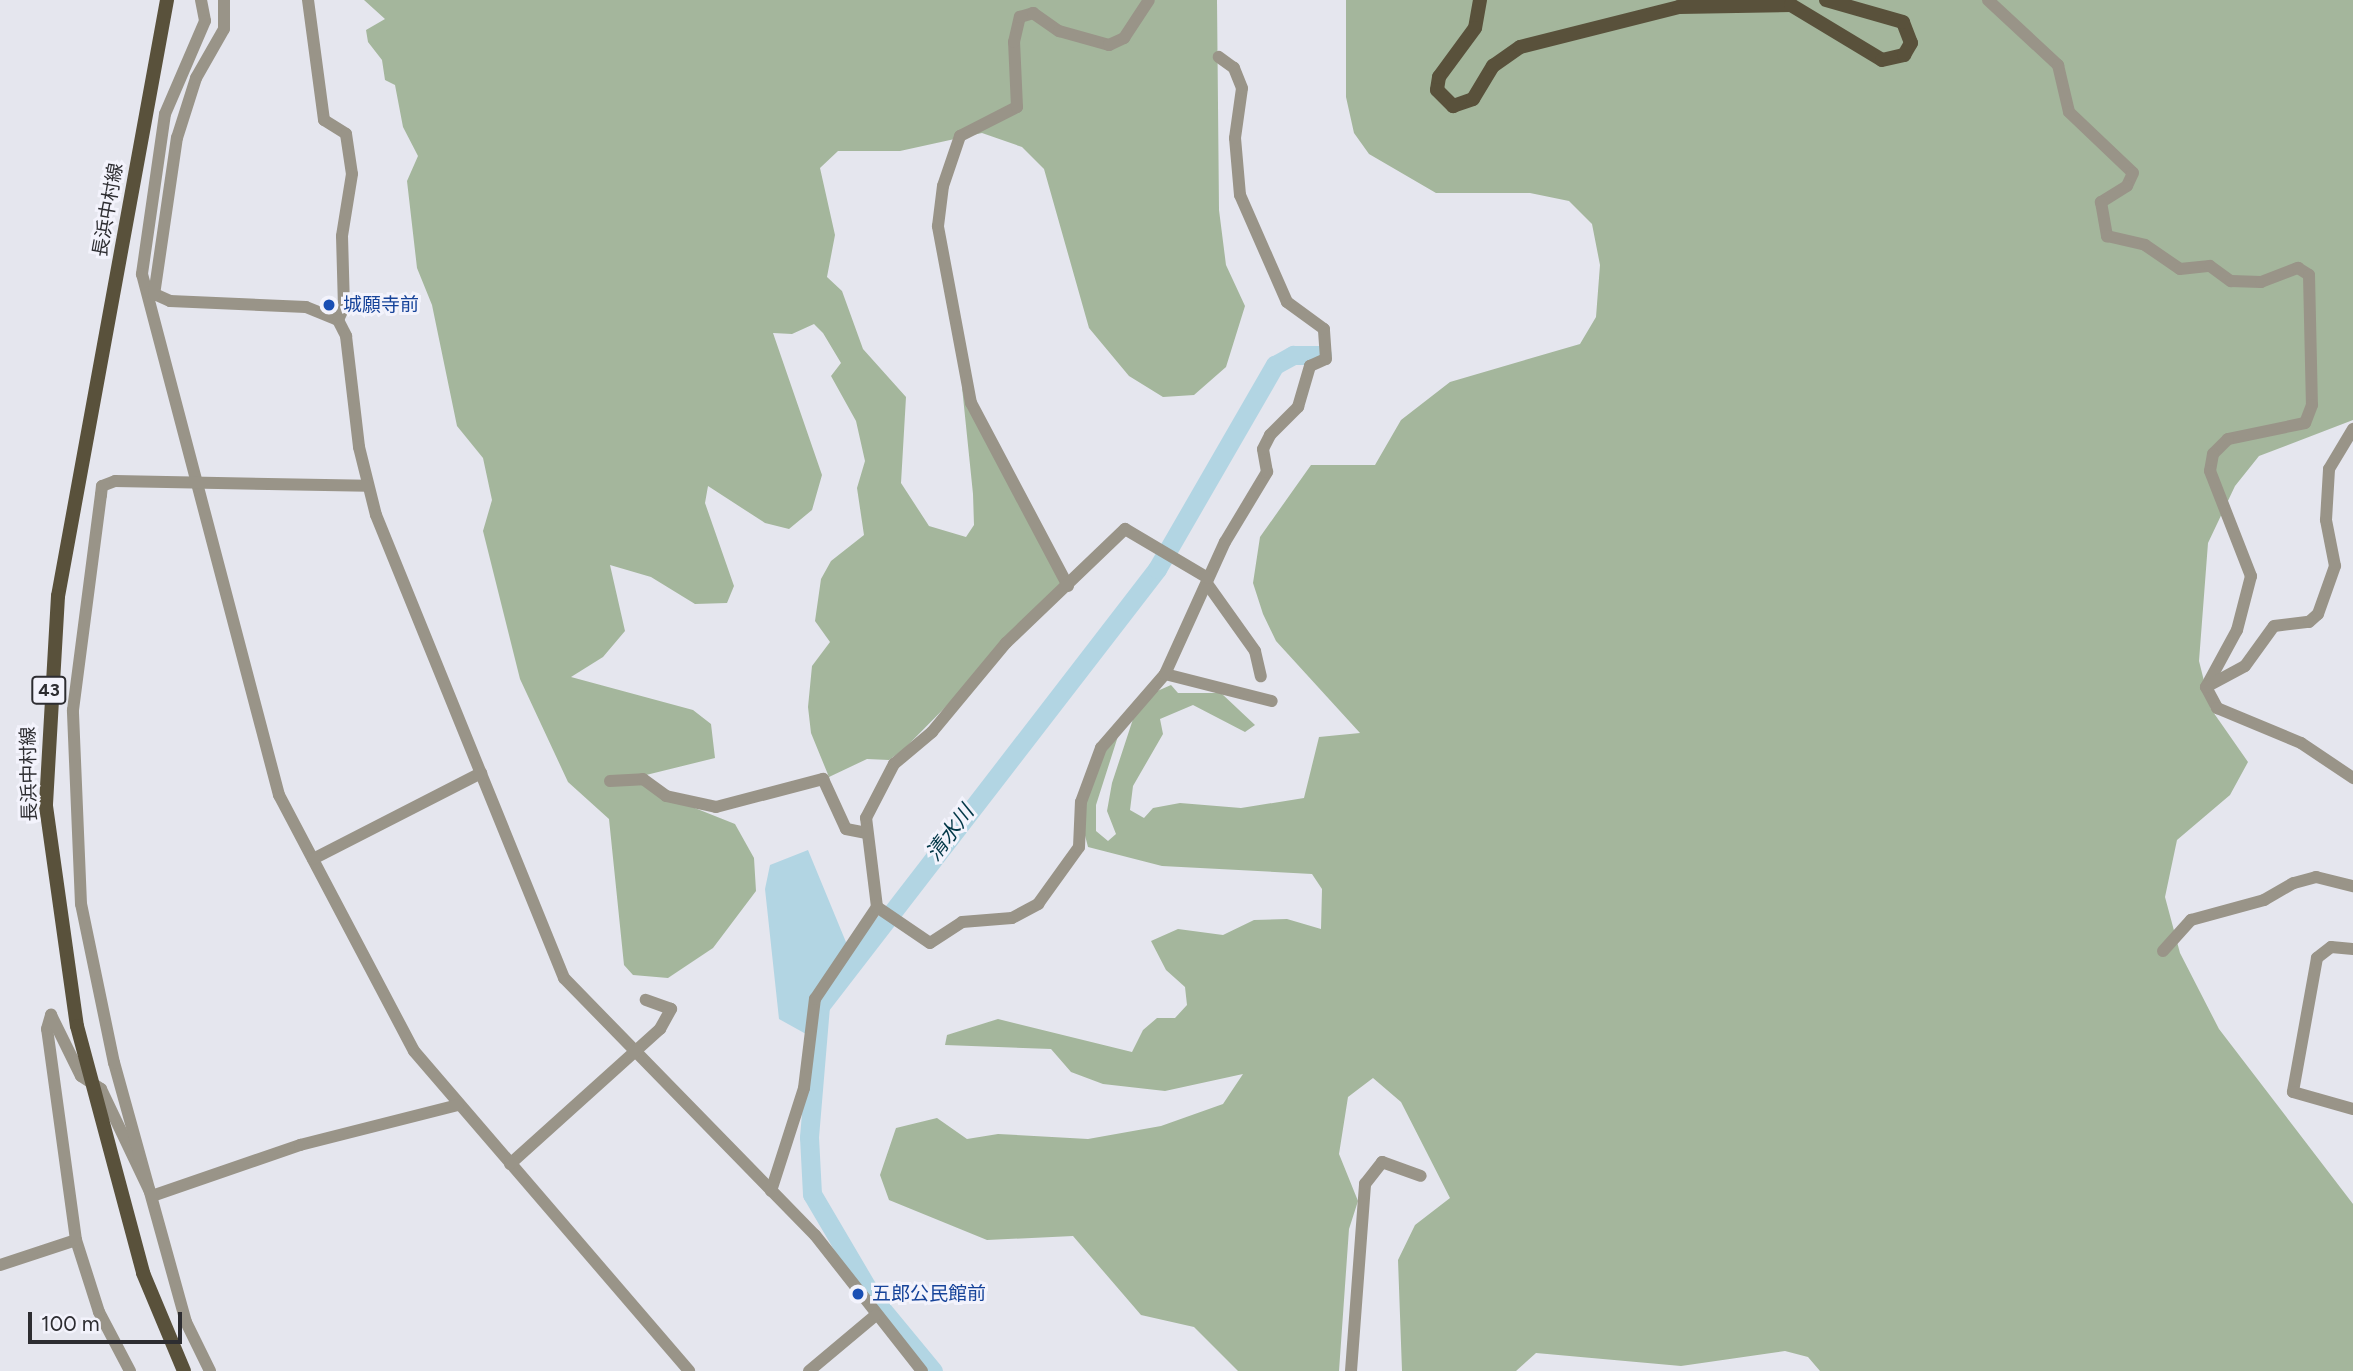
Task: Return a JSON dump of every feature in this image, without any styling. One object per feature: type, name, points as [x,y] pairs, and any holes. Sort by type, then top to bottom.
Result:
[{"type":"main road","name":"長浜中村線","points":[[167,0],[58,596],[48,706],[46,806],[56,903],[92,1083],[143,1273],[184,1371]]},
{"type":"main road","points":[[1480,0],[1475,28],[1439,77],[1437,90],[1453,106],[1473,99],[1493,66],[1520,47],[1679,7],[1791,5],[1882,61],[1904,55],[1910,43],[1903,22],[1826,0]]},
{"type":"street","points":[[201,0],[205,21],[165,114],[142,274],[152,293],[170,301],[306,307],[338,320],[346,336],[367,486],[565,978],[636,1055],[772,1191],[846,1270],[876,1315],[922,1371]]},
{"type":"street","points":[[225,0],[224,29],[196,78],[177,138],[148,313],[264,753],[313,859],[401,1031],[458,1105],[689,1371]]},
{"type":"street","points":[[308,0],[324,120],[346,134],[352,174],[342,236],[344,307],[338,320]]},
{"type":"street","points":[[1068,586],[971,403],[938,226],[943,186],[960,136],[1017,107],[1014,42],[1020,17],[1033,13],[1059,31],[1109,46],[1124,38],[1149,0]]},
{"type":"street","points":[[1988,0],[2058,65],[2069,112],[2133,173],[2127,186],[2101,202],[2107,236],[2145,244],[2179,269],[2210,266],[2231,281],[2261,282],[2298,268],[2309,275],[2312,405],[2305,423],[2228,439],[2213,454],[2210,471],[2251,576],[2237,630],[2206,687]]},
{"type":"street","points":[[877,907],[930,943],[962,922],[1030,912],[1079,847],[1081,802],[1101,748],[1165,674],[1208,582],[1267,472],[1263,449],[1270,435],[1298,407],[1305,374],[1328,352],[1319,321],[1287,302],[1240,195],[1235,138],[1242,88],[1234,68],[1219,57]]},
{"type":"street","points":[[2206,687],[2245,666],[2274,626],[2309,622],[2318,614],[2335,566],[2326,520],[2329,468],[2353,429]]},
{"type":"street","points":[[210,1371],[186,1322],[91,969],[74,834],[73,710],[102,486],[115,481],[193,486],[367,486]]},
{"type":"street","points":[[772,1191],[804,1088],[815,999],[877,907],[866,818],[894,764],[932,732],[1006,643],[1125,529],[1208,582],[1255,650],[1261,676]]},
{"type":"street","points":[[1165,674],[1272,701]]},
{"type":"street","points":[[2206,687],[2217,708],[2301,743],[2353,778]]},
{"type":"street","points":[[313,859],[481,773]]},
{"type":"street","points":[[610,781],[643,779],[666,796],[716,807],[823,779],[846,829],[867,833]]},
{"type":"street","points":[[2163,951],[2191,920],[2264,900],[2294,883],[2316,877],[2353,886]]},
{"type":"street","points":[[2353,949],[2331,947],[2317,958],[2293,1092],[2353,1109]]},
{"type":"street","points":[[510,1164],[636,1055],[671,1010],[646,1000]]},
{"type":"street","points":[[130,1371],[99,1312],[76,1240],[47,1029],[51,1015],[81,1076],[101,1089],[152,1196]]},
{"type":"street","points":[[152,1196],[324,1138],[458,1105]]},
{"type":"street","points":[[1351,1371],[1365,1184],[1382,1162],[1421,1176]]},
{"type":"street","points":[[0,1265],[76,1240]]},
{"type":"street","points":[[809,1371],[876,1315]]},
{"type":"green space","points":[[364,0],[1217,0],[1219,210],[1226,265],[1245,306],[1226,367],[1194,395],[1163,397],[1129,376],[1089,328],[1044,169],[1022,147],[982,133],[900,151],[838,151],[820,168],[835,235],[827,277],[842,291],[863,349],[906,397],[901,483],[929,526],[966,537],[974,525],[962,387],[1064,587],[904,749],[889,760],[867,759],[829,777],[811,733],[808,707],[812,666],[830,642],[815,621],[821,579],[831,561],[864,535],[857,488],[865,461],[856,421],[831,376],[841,363],[823,333],[814,324],[792,334],[773,333],[822,475],[812,510],[789,529],[765,523],[708,486],[705,503],[734,586],[727,603],[695,604],[651,577],[610,565],[625,631],[603,657],[571,677],[693,710],[711,724],[715,758],[642,776],[652,791],[735,824],[754,858],[756,891],[713,948],[668,978],[633,975],[624,965],[609,819],[568,782],[520,679],[483,531],[492,500],[483,458],[457,426],[432,305],[417,268],[407,181],[418,156],[403,127],[395,85],[385,80],[382,60],[368,42],[366,30],[385,19]]},
{"type":"green space","points":[[1346,0],[2353,0],[2353,420],[2259,456],[2235,486],[2208,543],[2199,661],[2211,709],[2248,762],[2230,795],[2177,840],[2165,897],[2180,953],[2219,1029],[2353,1204],[2353,1371],[1820,1371],[1808,1357],[1785,1351],[1681,1366],[1536,1353],[1516,1371],[1402,1371],[1398,1260],[1415,1225],[1450,1198],[1401,1102],[1373,1078],[1348,1097],[1339,1154],[1358,1201],[1349,1229],[1339,1371],[1238,1371],[1194,1327],[1141,1315],[1073,1236],[987,1240],[889,1200],[880,1175],[896,1128],[937,1118],[967,1139],[998,1134],[1088,1139],[1161,1126],[1223,1104],[1243,1074],[1165,1091],[1103,1084],[1071,1072],[1051,1049],[945,1045],[947,1035],[998,1019],[1132,1052],[1143,1030],[1157,1018],[1175,1018],[1187,1005],[1185,987],[1166,970],[1151,941],[1178,929],[1223,935],[1254,920],[1287,919],[1321,929],[1322,889],[1312,874],[1162,866],[1088,847],[1081,820],[1099,761],[1119,733],[1096,805],[1096,831],[1108,841],[1116,834],[1107,811],[1112,783],[1134,716],[1155,692],[1171,685],[1178,693],[1221,693],[1255,725],[1245,732],[1193,705],[1160,719],[1163,734],[1133,786],[1130,810],[1144,818],[1153,808],[1180,803],[1241,808],[1304,798],[1319,737],[1360,733],[1276,641],[1263,614],[1253,583],[1260,537],[1311,465],[1375,465],[1401,420],[1450,382],[1580,344],[1596,317],[1600,265],[1592,224],[1569,201],[1530,193],[1436,193],[1369,154],[1354,133],[1346,97]]},
{"type":"water","points":[[808,850],[848,947],[811,997],[806,1034],[779,1019],[765,889],[770,865]]},
{"type":"waterway","name":"清水川","points":[[933,1371],[875,1301],[812,1194],[809,1137],[820,1006],[1157,569],[1275,365],[1293,355],[1322,355]]},
{"type":"place","name":"城願寺前","points":[[329,305]]},
{"type":"place","name":"五郎公民館前","points":[[858,1294]]}]
